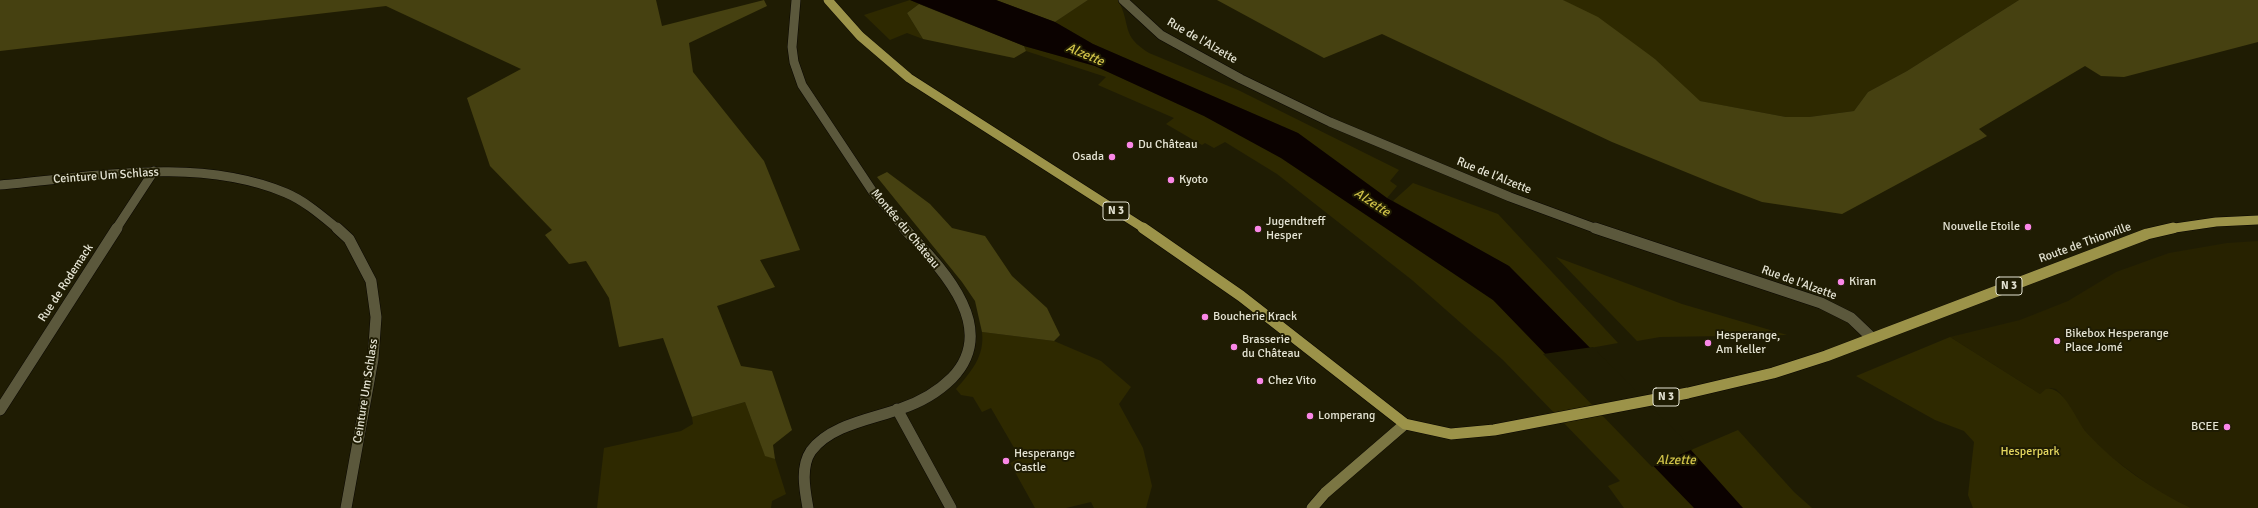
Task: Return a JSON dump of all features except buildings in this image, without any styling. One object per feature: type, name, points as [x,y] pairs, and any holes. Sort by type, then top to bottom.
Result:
[{"type":"main road","name":"N 3","points":[[828,0],[860,36],[909,78],[1155,236],[1241,296],[1405,424],[1451,434],[1494,430],[1688,393],[1773,373],[1872,338]]},
{"type":"main road","name":"Route de Thionville","points":[[1872,338],[2147,234],[2185,225],[2227,220],[2258,220]]},
{"type":"main road","points":[[1312,508],[1325,493],[1405,424]]},
{"type":"street","name":"Montée du Château","points":[[796,0],[791,42],[794,64],[811,100],[882,204],[954,287],[964,304],[970,323],[971,343],[964,364],[960,369],[947,383],[925,399],[823,438],[811,451],[805,468],[808,508]]},
{"type":"street","name":"Rue de l'Alzette","points":[[1123,0],[1161,35],[1241,79],[1330,122],[1510,197],[1632,242],[1821,303],[1851,318],[1872,338]]},
{"type":"street","name":"Ceinture Um Schlass","points":[[0,185],[154,171],[231,176],[286,194],[320,214],[349,239],[371,281],[376,317],[373,359],[346,508]]},
{"type":"street","name":"Rue de Rodemack","points":[[0,410],[154,171]]},
{"type":"street","points":[[897,410],[951,508]]},
{"type":"shaded area","points":[[0,0],[656,0],[662,26],[764,0],[767,6],[689,43],[693,72],[764,161],[800,250],[760,260],[775,287],[717,306],[741,366],[772,371],[792,430],[773,445],[775,459],[765,456],[745,402],[692,417],[663,338],[619,347],[609,298],[586,261],[569,264],[545,235],[552,230],[490,166],[467,98],[521,69],[386,6],[0,51]]},
{"type":"shaded area","points":[[996,0],[1088,0],[1055,22]]},
{"type":"shaded area","points":[[1217,0],[1563,0],[1598,17],[1655,59],[1700,101],[1786,117],[1809,117],[1854,111],[1868,92],[1907,71],[2019,0],[2258,0],[2258,42],[2124,77],[2101,76],[2085,66],[1979,129],[1987,136],[1842,214],[1762,202],[1715,184],[1612,142],[1382,34],[1324,58]]},
{"type":"shaded area","points":[[919,4],[1024,46],[1026,51],[1014,58],[923,39],[907,13]]},
{"type":"shaded area","points":[[887,172],[930,204],[952,228],[985,236],[1012,276],[1047,308],[1060,335],[1054,341],[982,332],[975,301],[962,282],[877,177]]},
{"type":"shaded area","points":[[2258,241],[2258,508],[2191,508],[2161,494],[2103,451],[2080,425],[2061,394],[2056,389],[2051,388],[2040,394],[1950,337],[2020,320],[2068,301],[2116,272],[2169,253],[2227,243]]},
{"type":"green space","points":[[910,0],[919,4],[907,13],[923,39],[907,33],[890,40],[864,15]]},
{"type":"green space","points":[[1088,0],[1118,0],[1130,35],[1140,47],[1149,53],[1238,90],[1399,170],[1390,181],[1397,186],[1387,198],[1298,133],[1093,44],[1055,22]]},
{"type":"green space","points":[[1563,0],[2019,0],[1907,71],[1868,92],[1854,111],[1809,117],[1786,117],[1699,101],[1655,59]]},
{"type":"green space","points":[[1024,46],[1095,66],[1204,116],[1281,158],[1493,300],[1691,450],[1738,430],[1794,492],[1812,508],[1624,508],[1608,486],[1620,481],[1503,360],[1412,280],[1277,174],[1225,142],[1214,148],[1205,143],[1202,145],[1166,124],[1174,118],[1098,85],[1106,77],[1026,51]]},
{"type":"green space","points":[[1413,183],[1498,214],[1618,343],[1590,348],[1509,266],[1393,201]]},
{"type":"green space","points":[[1556,257],[1682,304],[1787,335],[1660,337],[1637,341]]},
{"type":"green space","points":[[982,332],[1054,341],[1101,361],[1131,387],[1119,404],[1143,448],[1152,486],[1146,508],[1094,508],[1091,502],[1066,508],[1035,508],[1010,463],[1020,458],[991,408],[982,412],[973,397],[961,395],[956,389],[976,363],[981,349]]},
{"type":"green space","name":"Hesperpark","points":[[1950,337],[2040,394],[2046,389],[2052,389],[2058,392],[2069,405],[2087,433],[2110,456],[2149,485],[2191,508],[1973,508],[1968,495],[1974,442],[1964,431],[1935,420],[1856,376]]},
{"type":"green space","points":[[745,402],[765,455],[775,459],[786,494],[772,501],[771,508],[597,508],[604,448],[681,431],[693,424],[692,417]]},
{"type":"water","name":"Alzette","points":[[910,0],[996,0],[1055,22],[1093,44],[1298,133],[1387,198],[1509,266],[1691,450],[1743,508],[1694,508],[1493,300],[1281,158],[1204,116],[1095,66],[1024,46]]},
{"type":"pier","points":[[1593,347],[1693,449],[1652,467],[1543,354]]},
{"type":"place","name":"Du Château","points":[[1130,145]]},
{"type":"place","name":"Osada","points":[[1112,157]]},
{"type":"place","name":"Kyoto","points":[[1171,180]]},
{"type":"place","name":"Nouvelle Etoile","points":[[2028,227]]},
{"type":"place","name":"Jugendtreff Hesper","points":[[1258,229]]},
{"type":"place","name":"Kiran","points":[[1841,282]]},
{"type":"place","name":"Boucherie Krack","points":[[1205,317]]},
{"type":"place","name":"Bikebox Hesperange Place Jomé","points":[[2057,341]]},
{"type":"place","name":"Hesperange, Am Keller","points":[[1708,343]]},
{"type":"place","name":"Brasserie du Château","points":[[1234,347]]},
{"type":"place","name":"Chez Vito","points":[[1260,381]]},
{"type":"place","name":"Lomperang","points":[[1310,416]]},
{"type":"place","name":"BCEE","points":[[2227,427]]},
{"type":"place","name":"Hesperange Castle","points":[[1006,461]]}]
